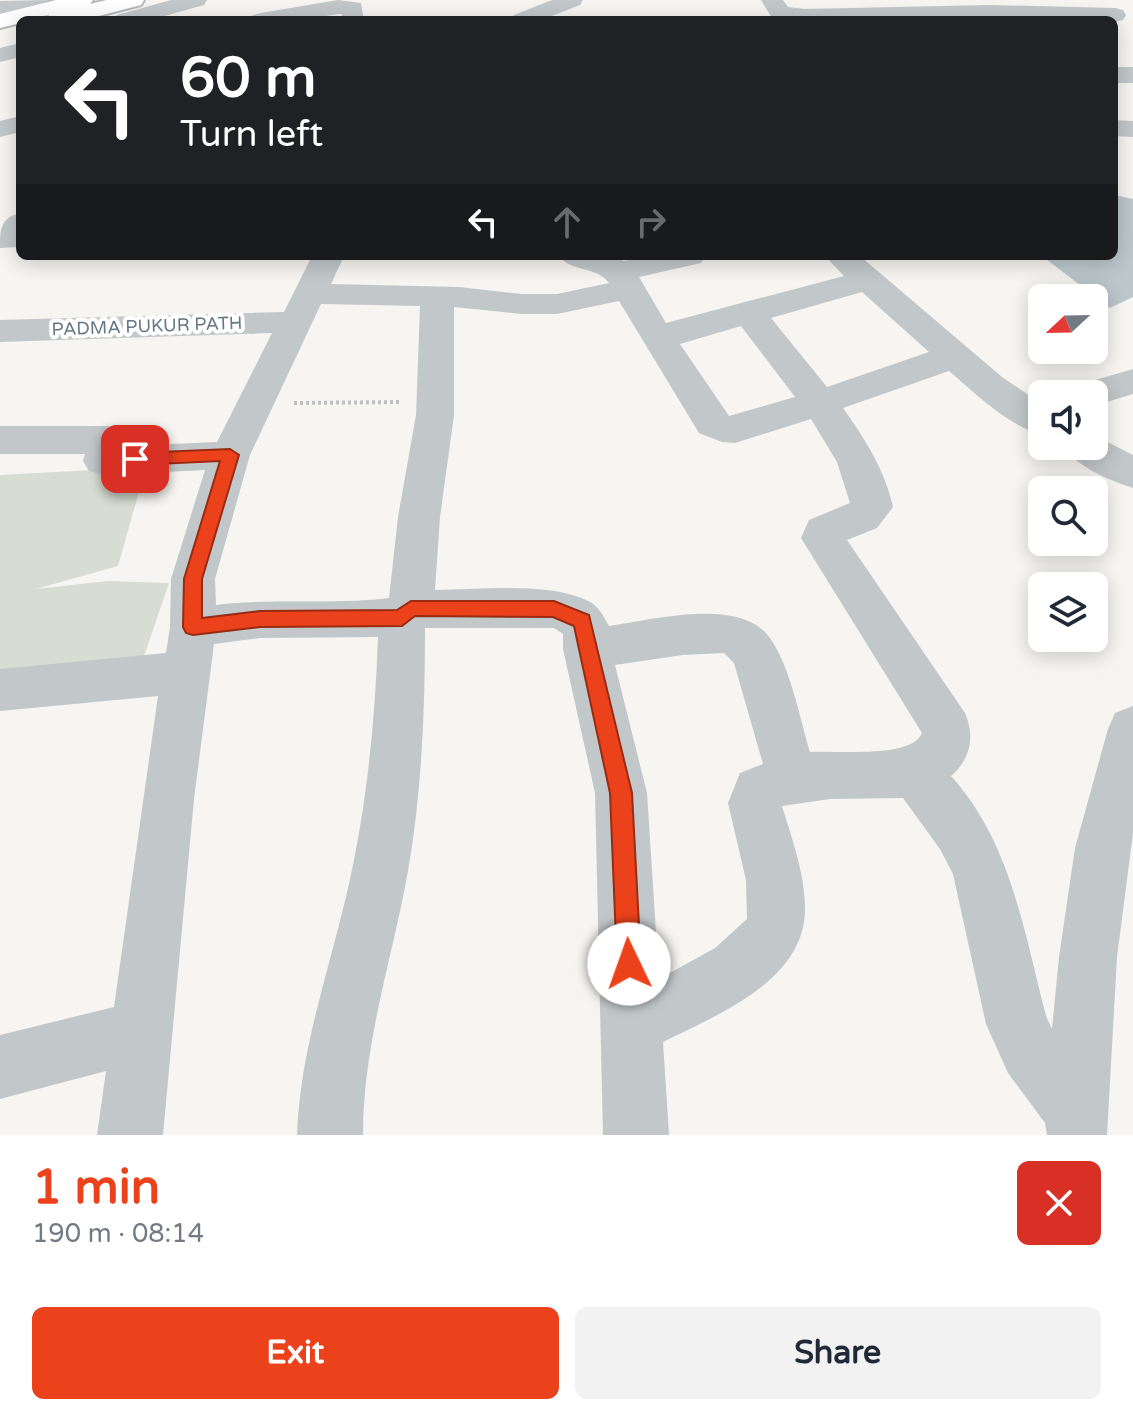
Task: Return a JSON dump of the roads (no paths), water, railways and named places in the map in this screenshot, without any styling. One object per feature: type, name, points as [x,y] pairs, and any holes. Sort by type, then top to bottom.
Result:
[{"type":"highway","points":[[20,16],[82,0]]},
{"type":"highway","points":[[72,16],[133,0]]},
{"type":"street","points":[[0,8],[34,0]]},
{"type":"street","points":[[139,16],[196,0]]},
{"type":"street","points":[[536,16],[581,3]]},
{"type":"street","points":[[285,16],[338,7],[353,8],[353,16]]},
{"type":"street","points":[[1027,16],[1119,8],[1133,31]]},
{"type":"street","points":[[777,11],[820,16]]},
{"type":"street","points":[[589,260],[607,265],[625,281],[713,424],[722,429],[751,426],[955,356]]},
{"type":"street","name":"PADMA PUKUR PATH","points":[[0,331],[310,291],[557,304],[680,260]]},
{"type":"street","points":[[845,260],[955,356],[1028,406]]},
{"type":"street","points":[[657,335],[750,314],[867,280]]},
{"type":"street","points":[[130,1135],[178,657],[193,579],[230,455],[310,291]]},
{"type":"street","points":[[330,1135],[338,1044],[381,868],[385,839],[401,699],[406,613],[435,403],[437,297]]},
{"type":"street","points":[[750,314],[817,402],[866,475],[872,507],[862,517],[832,527],[824,532],[822,538],[947,729],[948,742],[941,753],[906,774]]},
{"type":"street","points":[[1108,389],[1133,381]]},
{"type":"street","points":[[0,440],[108,440],[103,461],[230,455]]},
{"type":"street","points":[[1108,460],[1133,473]]},
{"type":"street","points":[[0,690],[178,657],[260,619],[564,611],[575,616],[586,627],[587,649],[621,793],[636,1135]]},
{"type":"street","points":[[587,649],[700,635],[729,634],[745,642],[755,654],[793,779]]},
{"type":"street","points":[[1078,1124],[1088,957],[1102,848],[1133,729]]},
{"type":"street","points":[[632,1025],[746,964],[770,941],[776,922],[775,893],[755,803],[759,791],[772,783],[793,779],[906,774],[921,781],[936,798],[959,830],[979,867],[1017,1024],[1030,1051],[1078,1124]]},
{"type":"street","points":[[0,1067],[140,1031]]}]
